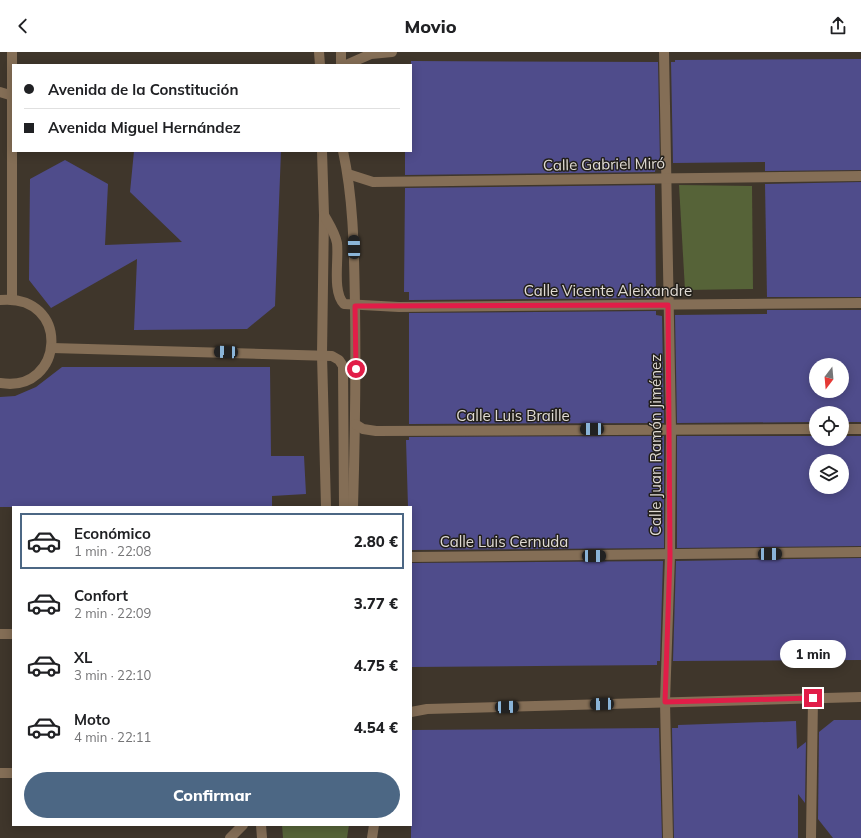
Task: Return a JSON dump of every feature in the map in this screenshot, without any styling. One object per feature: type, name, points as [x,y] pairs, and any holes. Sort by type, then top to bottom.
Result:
[{"type":"street","points":[[12,52],[12,298]]},
{"type":"street","points":[[319,52],[320,64]]},
{"type":"street","points":[[341,52],[341,64]]},
{"type":"street","points":[[348,64],[371,54],[392,52]]},
{"type":"street","name":"Calle Juan Ramón Jiménez","points":[[664,52],[671,429],[670,556],[665,702],[668,838]]},
{"type":"street","points":[[0,92],[12,96]]},
{"type":"street","points":[[322,152],[324,215],[322,355],[326,506]]},
{"type":"street","points":[[343,152],[348,174],[354,232],[355,424],[353,506]]},
{"type":"street","name":"Calle Gabriel Miró","points":[[348,174],[373,182],[861,176]]},
{"type":"street","points":[[324,215],[333,229],[337,243],[338,293],[344,304],[355,306]]},
{"type":"street","points":[[0,300],[12,298],[34,306],[43,314],[49,324],[52,336],[52,348],[48,361],[40,372],[15,384],[0,383]]},
{"type":"street","name":"Calle Vicente Aleixandre","points":[[355,306],[861,303]]},
{"type":"street","points":[[52,348],[332,356],[339,360],[343,366],[344,506]]},
{"type":"street","name":"Calle Luis Braille","points":[[355,424],[363,429],[376,431],[809,429]]},
{"type":"street","points":[[849,429],[861,429]]},
{"type":"street","name":"Calle Luis Cernuda","points":[[412,557],[670,556],[861,552]]},
{"type":"street","points":[[0,634],[12,634]]},
{"type":"street","points":[[412,712],[428,709],[861,697]]},
{"type":"street","points":[[811,838],[813,698]]},
{"type":"street","points":[[0,773],[12,773]]},
{"type":"street","points":[[230,838],[242,826]]},
{"type":"street","points":[[261,826],[262,838]]},
{"type":"street","points":[[372,838],[374,826]]},
{"type":"green space","points":[[679,185],[752,186],[753,289],[685,290]]},
{"type":"green space","points":[[282,826],[349,826],[347,838],[283,838]]},
{"type":"building","points":[[861,59],[861,170],[765,171],[765,162],[673,163],[671,62],[675,62],[675,60]]},
{"type":"building","points":[[411,61],[658,62],[660,163],[656,163],[655,172],[405,175],[405,152],[412,152]]},
{"type":"building","points":[[134,152],[281,152],[275,306],[247,329],[134,330],[137,259],[51,308],[29,280],[30,179],[65,160],[108,184],[105,245],[182,242],[130,192]]},
{"type":"building","points":[[861,182],[861,297],[767,297],[765,184]]},
{"type":"building","points":[[655,185],[656,298],[409,300],[409,292],[404,292],[405,188]]},
{"type":"building","points":[[767,310],[861,310],[861,422],[849,422],[849,406],[809,406],[809,422],[677,423],[675,315],[767,314]]},
{"type":"building","points":[[656,311],[656,315],[662,316],[664,423],[409,424],[409,313]]},
{"type":"building","points":[[62,367],[270,367],[271,456],[304,456],[306,494],[272,496],[272,506],[0,507],[0,397],[15,396],[36,387]]},
{"type":"building","points":[[664,436],[664,548],[412,550],[412,506],[408,506],[406,440],[409,440],[409,437]]},
{"type":"building","points":[[677,436],[809,436],[809,446],[849,446],[849,436],[861,436],[861,546],[677,548]]},
{"type":"building","points":[[861,558],[861,660],[673,661],[676,561]]},
{"type":"building","points":[[663,561],[660,661],[657,661],[657,665],[412,667],[412,563]]},
{"type":"building","points":[[834,720],[861,720],[861,838],[833,838],[818,819],[819,732]]},
{"type":"building","points":[[796,721],[797,749],[806,742],[805,803],[798,794],[798,838],[674,838],[672,728],[678,728],[678,725]]},
{"type":"building","points":[[659,728],[662,838],[411,838],[412,730]]},
{"type":"route","points":[[356,369],[355,306],[668,305],[671,429],[670,556],[665,702],[813,698]]}]
